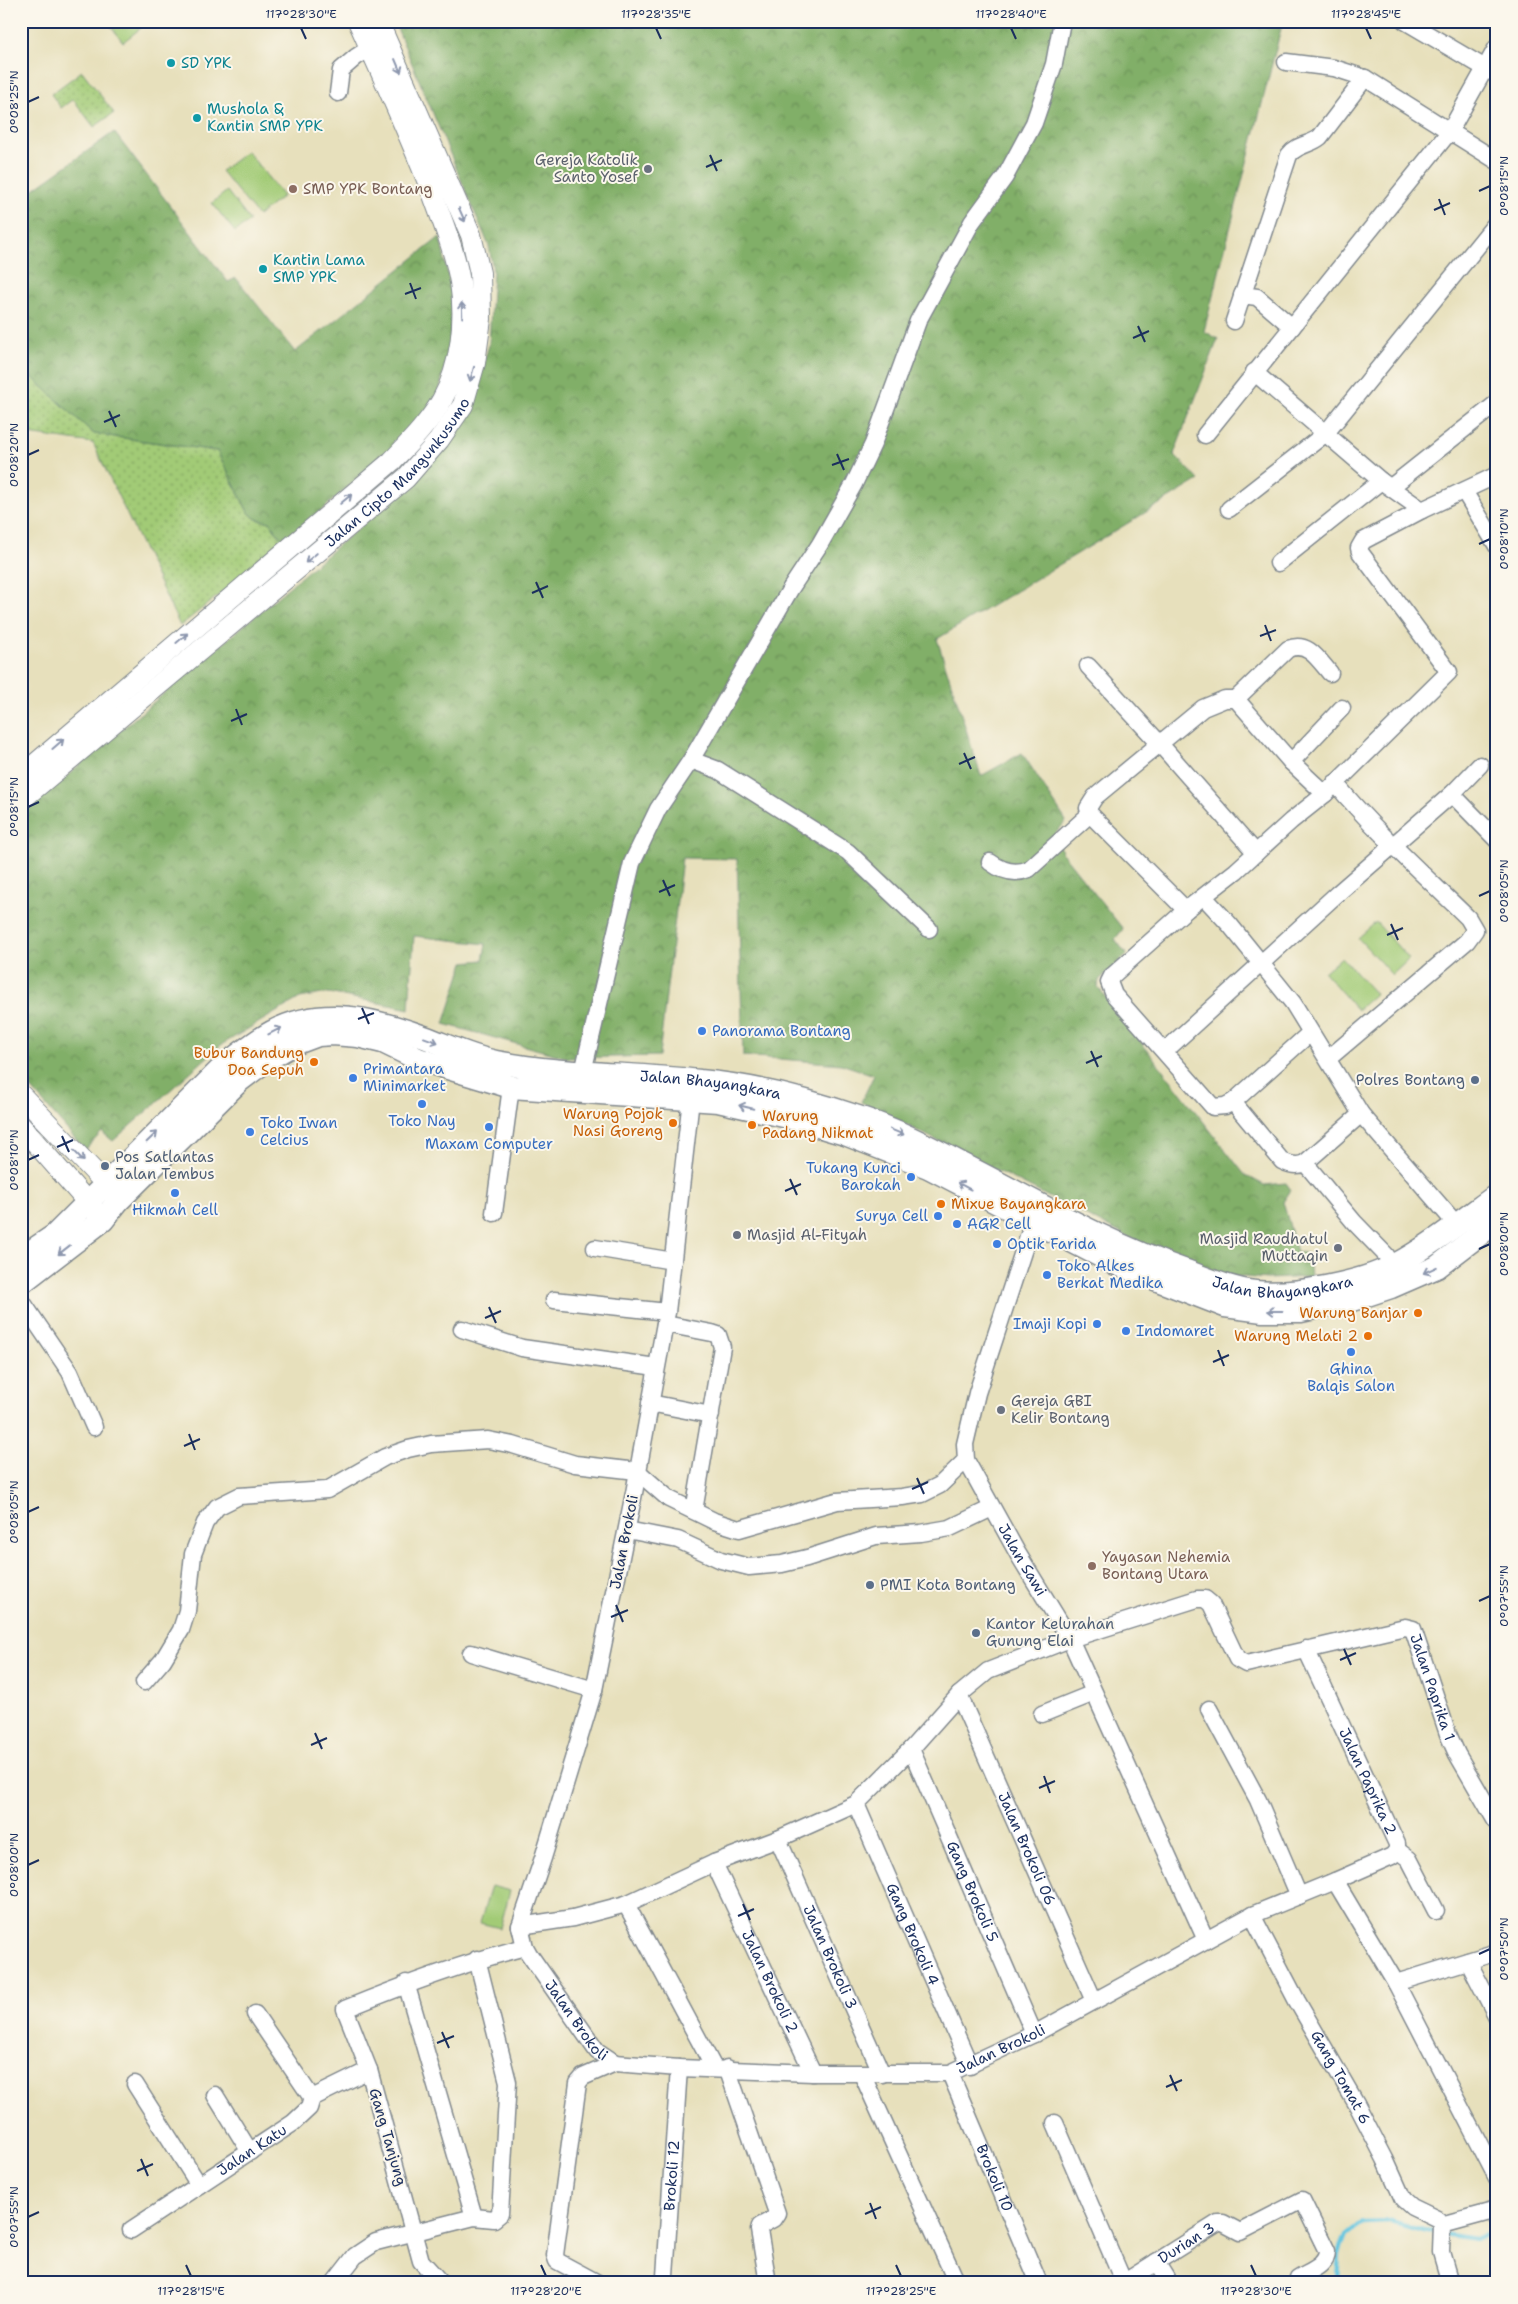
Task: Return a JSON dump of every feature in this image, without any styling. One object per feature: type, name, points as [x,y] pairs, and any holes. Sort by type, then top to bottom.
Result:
[{"type":"main road","name":"Jalan Bhayangkara","points":[[21,1258],[55,1234],[104,1183],[222,1068],[273,1031],[298,1021],[329,1016],[355,1017],[399,1028],[484,1059],[529,1068],[701,1081],[746,1087],[803,1100],[863,1118],[912,1138],[1074,1232],[1226,1306],[1263,1311],[1301,1311],[1352,1300],[1391,1287],[1437,1267],[1463,1233],[1496,1198]]},
{"type":"main road","name":"Jalan Bhayangkara","points":[[21,1283],[103,1220],[118,1201],[240,1081],[285,1049],[318,1035],[358,1036],[383,1042],[418,1059],[511,1087],[691,1098],[718,1101],[784,1116],[845,1134],[928,1167],[1033,1221],[1074,1232]]},
{"type":"main road","name":"Jalan Bhayangkara","points":[[1118,1254],[1167,1265],[1253,1292],[1297,1291],[1342,1283],[1393,1266],[1463,1233],[1497,1221]]},
{"type":"street","name":"Jalan Cipto Mangunkusumo","points":[[21,776],[236,591],[392,461],[423,428],[443,399],[455,367],[462,327],[460,281],[448,238],[413,142],[358,21]]},
{"type":"street","name":"Jalan Cipto Mangunkusumo","points":[[21,800],[406,478],[439,440],[463,405],[476,363],[481,318],[480,273],[471,235],[378,21]]},
{"type":"street","points":[[583,1072],[632,863],[658,809],[691,760],[854,484],[873,444],[918,321],[972,222],[1005,177],[1034,123],[1054,64],[1062,21]]},
{"type":"street","points":[[1405,21],[1490,72]]},
{"type":"street","points":[[1205,435],[1450,131],[1490,72],[1497,47]]},
{"type":"street","points":[[338,93],[341,70],[370,48]]},
{"type":"street","points":[[1286,62],[1334,68],[1365,78],[1497,160]]},
{"type":"street","points":[[1234,321],[1254,298],[1289,155],[1296,148],[1313,142],[1320,137],[1365,78]]},
{"type":"street","points":[[1229,509],[1326,433],[1497,222]]},
{"type":"street","points":[[1254,298],[1292,327]]},
{"type":"street","points":[[1254,372],[1386,484],[1422,510]]},
{"type":"street","points":[[1278,563],[1497,403]]},
{"type":"street","points":[[1310,1033],[1233,1102],[1225,1106],[1213,1107],[1114,995],[1109,982],[1112,976],[1186,910],[1204,897],[1290,821],[1330,789],[1449,672],[1360,552],[1359,548],[1363,541],[1422,510],[1497,476]]},
{"type":"street","points":[[1464,491],[1497,546]]},
{"type":"street","points":[[236,591],[251,608]]},
{"type":"street","points":[[1186,910],[1090,814],[1088,808],[1095,798],[1203,708],[1225,699],[1236,699],[1288,649],[1295,646],[1307,648],[1330,673]]},
{"type":"street","points":[[1088,666],[1256,853]]},
{"type":"street","points":[[1236,699],[1291,762],[1330,789],[1394,846],[1468,918],[1475,930],[1467,940],[1329,1058]]},
{"type":"street","points":[[1291,762],[1342,708]]},
{"type":"street","points":[[691,760],[718,770],[848,852],[929,929]]},
{"type":"street","points":[[1165,1051],[1261,962],[1452,794],[1480,765]]},
{"type":"street","points":[[1452,794],[1497,840]]},
{"type":"street","points":[[990,862],[1009,871],[1020,873],[1029,869],[1090,814]]},
{"type":"street","points":[[1204,897],[1230,925],[1293,1003],[1310,1033],[1329,1058],[1361,1114],[1463,1233]]},
{"type":"street","points":[[494,1213],[511,1087]]},
{"type":"street","points":[[21,1095],[104,1183],[118,1201]]},
{"type":"street","name":"Jalan Brokoli","points":[[691,1098],[666,1318],[628,1525],[594,1690],[543,1858],[520,1926],[525,1947],[597,2051],[615,2063],[679,2068],[862,2074],[950,2073],[970,2066],[1034,2034],[1252,1915],[1335,1881]]},
{"type":"street","points":[[1233,1102],[1282,1160],[1299,1166],[1305,1163],[1361,1114]]},
{"type":"street","points":[[21,1126],[103,1220]]},
{"type":"street","points":[[1305,1163],[1354,1222],[1386,1255],[1393,1266]]},
{"type":"street","points":[[144,1682],[163,1660],[181,1630],[187,1612],[193,1554],[205,1523],[211,1514],[224,1502],[239,1496],[252,1494],[327,1490],[394,1454],[431,1444],[469,1440],[500,1442],[575,1464],[637,1471],[668,1498],[714,1521],[739,1529],[747,1528],[772,1518],[837,1501],[922,1494],[940,1485],[968,1464],[965,1444],[977,1393],[1033,1221]]},
{"type":"street","points":[[595,1248],[673,1261]]},
{"type":"street","points":[[21,1300],[70,1372],[94,1427]]},
{"type":"street","points":[[554,1300],[666,1318],[712,1332],[721,1340],[722,1352],[694,1511]]},
{"type":"street","points":[[462,1329],[522,1348],[656,1367]]},
{"type":"street","points":[[650,1403],[711,1415]]},
{"type":"street","name":"Jalan Sawi","points":[[968,1464],[1070,1639],[1206,1940]]},
{"type":"street","points":[[628,1525],[678,1540],[721,1560],[750,1567],[782,1564],[876,1536],[921,1533],[950,1528],[988,1501]]},
{"type":"street","name":"Jalan Paprika 1","points":[[1070,1639],[1197,1599],[1205,1599],[1211,1604],[1237,1659],[1242,1663],[1405,1627],[1414,1629],[1448,1734],[1457,1754],[1497,1823]]},
{"type":"street","points":[[520,1926],[573,1918],[626,1904],[714,1863],[778,1839],[856,1804],[959,1695],[988,1671],[1070,1639]]},
{"type":"street","name":"Jalan Paprika 2","points":[[1306,1649],[1397,1844],[1398,1850],[1392,1856],[1335,1881]]},
{"type":"street","points":[[471,1653],[594,1690]]},
{"type":"street","points":[[1042,1714],[1094,1693]]},
{"type":"street","name":"Jalan Brokoli 06","points":[[959,1695],[1094,2001]]},
{"type":"street","points":[[1209,1709],[1258,1800],[1299,1896]]},
{"type":"street","name":"Gang Brokoli 5","points":[[910,1749],[1034,2034]]},
{"type":"street","name":"Gang Brokoli 4","points":[[856,1804],[970,2066]]},
{"type":"street","name":"Jalan Brokoli 3","points":[[778,1839],[882,2074]]},
{"type":"street","points":[[1398,1850],[1409,1859],[1436,1911]]},
{"type":"street","name":"Jalan Brokoli 2","points":[[714,1863],[813,2073]]},
{"type":"street","points":[[1335,1881],[1396,1983],[1495,2171]]},
{"type":"street","points":[[626,1904],[721,2068],[777,2213],[773,2219],[760,2226],[759,2230],[768,2283]]},
{"type":"street","name":"Gang Tomat 6","points":[[1252,1915],[1297,2001],[1356,2103],[1403,2199],[1412,2207],[1439,2220],[1442,2230]]},
{"type":"street","points":[[474,2217],[406,1983],[477,1959],[525,1947]]},
{"type":"street","points":[[1396,1983],[1497,1952]]},
{"type":"street","points":[[334,2283],[345,2267],[364,2248],[376,2242],[416,2238],[474,2217],[490,2220],[500,2214],[508,2092],[507,2072],[477,1959]]},
{"type":"street","points":[[1468,1961],[1497,2017]]},
{"type":"street","name":"Gang Tanjung","points":[[406,1983],[345,2009],[369,2070],[423,2264],[441,2283]]},
{"type":"street","points":[[254,2014],[312,2098]]},
{"type":"street","points":[[598,2283],[557,2261],[555,2256],[578,2083],[584,2077],[615,2063]]},
{"type":"street","name":"Brokoli 12","points":[[667,2283],[665,2276],[679,2068]]},
{"type":"street","name":"Jalan Katu","points":[[131,2230],[307,2112],[312,2098],[369,2070]]},
{"type":"street","name":"Brokoli 10","points":[[950,2073],[1039,2283]]},
{"type":"street","points":[[862,2074],[957,2283]]},
{"type":"street","points":[[135,2084],[199,2185]]},
{"type":"street","points":[[215,2095],[250,2152]]},
{"type":"street","points":[[1055,2123],[1124,2283]]},
{"type":"street","name":"Durian 3","points":[[1124,2283],[1218,2223],[1223,2223],[1240,2232],[1301,2200],[1305,2201],[1327,2251],[1327,2256],[1323,2263],[1298,2278],[1298,2283]]},
{"type":"street","points":[[1450,2283],[1441,2252],[1442,2230],[1497,2210]]},
{"type":"street","points":[[1156,2262],[1169,2283]]},
{"type":"green space","points":[[107,21],[143,21],[146,24],[123,42]]},
{"type":"green space","points":[[394,21],[1283,21],[1204,331],[1218,339],[1174,454],[1199,480],[937,639],[981,776],[1022,753],[1066,821],[1055,834],[1063,854],[1123,929],[1115,939],[1127,955],[1099,980],[1098,987],[1245,1175],[1264,1185],[1286,1183],[1291,1190],[1283,1202],[1297,1252],[1309,1254],[1311,1277],[1268,1279],[1220,1275],[1146,1246],[861,1102],[874,1075],[841,1064],[743,1056],[737,859],[682,858],[659,1056],[568,1058],[444,1024],[464,962],[483,960],[486,944],[414,936],[409,1009],[328,993],[300,998],[221,1045],[113,1141],[102,1132],[85,1150],[21,1077],[21,815],[389,502],[452,442],[472,403],[489,345],[493,271],[489,246]]},
{"type":"green space","points":[[82,71],[114,113],[94,127],[73,99],[61,108],[51,94]]},
{"type":"green space","points":[[114,132],[228,282],[236,278],[295,352],[440,237],[452,295],[450,342],[439,392],[420,424],[284,543],[270,522],[256,519],[248,512],[217,451],[94,434],[21,367],[21,198]]},
{"type":"green space","points":[[247,151],[283,196],[258,216],[221,171]]},
{"type":"green space","points":[[227,191],[250,221],[235,232],[212,203]]},
{"type":"green space","points":[[21,367],[94,434],[217,451],[248,512],[256,519],[270,522],[284,543],[180,626],[93,443],[21,433]]},
{"type":"green space","points":[[1376,922],[1409,959],[1392,975],[1358,938]]},
{"type":"green space","points":[[1342,957],[1375,994],[1357,1010],[1324,972]]},
{"type":"green space","points":[[491,1886],[510,1891],[500,1928],[480,1923]]},
{"type":"waterway","points":[[1340,2283],[1337,2279],[1339,2254],[1346,2236],[1362,2223],[1390,2222],[1424,2231],[1475,2239],[1497,2229]]},
{"type":"place","name":"SD YPK","points":[[171,63]]},
{"type":"place","name":"Mushola & Kantin SMP YPK","points":[[197,118]]},
{"type":"place","name":"Gereja Katolik Santo Yosef","points":[[648,169]]},
{"type":"place","name":"SMP YPK Bontang","points":[[293,189]]},
{"type":"place","name":"Kantin Lama SMP YPK","points":[[263,269]]},
{"type":"place","name":"Panorama Bontang","points":[[702,1031]]},
{"type":"place","name":"Bubur Bandung Doa Sepuh","points":[[314,1062]]},
{"type":"place","name":"Primantara Minimarket","points":[[353,1078]]},
{"type":"place","name":"Polres Bontang","points":[[1475,1080]]},
{"type":"place","name":"Toko Nay","points":[[422,1104]]},
{"type":"place","name":"Warung Pojok Nasi Goreng","points":[[673,1123]]},
{"type":"place","name":"Warung Padang Nikmat","points":[[752,1125]]},
{"type":"place","name":"Maxam Computer","points":[[489,1127]]},
{"type":"place","name":"Toko Iwan Celcius","points":[[250,1132]]},
{"type":"place","name":"Pos Satlantas Jalan Tembus","points":[[105,1166]]},
{"type":"place","name":"Tukang Kunci Barokah","points":[[911,1177]]},
{"type":"place","name":"Hikmah Cell","points":[[175,1193]]},
{"type":"place","name":"Mixue Bayangkara","points":[[941,1204]]},
{"type":"place","name":"Surya Cell","points":[[938,1216]]},
{"type":"place","name":"AGR Cell","points":[[957,1224]]},
{"type":"place","name":"Masjid Al-Fityah","points":[[737,1235]]},
{"type":"place","name":"Optik Farida","points":[[997,1244]]},
{"type":"place","name":"Masjid Raudhatul Muttaqin","points":[[1338,1248]]},
{"type":"place","name":"Toko Alkes Berkat Medika","points":[[1047,1275]]},
{"type":"place","name":"Warung Banjar","points":[[1418,1313]]},
{"type":"place","name":"Imaji Kopi","points":[[1097,1324]]},
{"type":"place","name":"Indomaret","points":[[1126,1331]]},
{"type":"place","name":"Warung Melati 2","points":[[1368,1336]]},
{"type":"place","name":"Ghina Balqis Salon","points":[[1351,1352]]},
{"type":"place","name":"Gereja GBI Kelir Bontang","points":[[1001,1410]]},
{"type":"place","name":"Yayasan Nehemia Bontang Utara","points":[[1092,1566]]},
{"type":"place","name":"PMI Kota Bontang","points":[[870,1585]]},
{"type":"place","name":"Kantor Kelurahan Gunung Elai","points":[[976,1633]]}]
